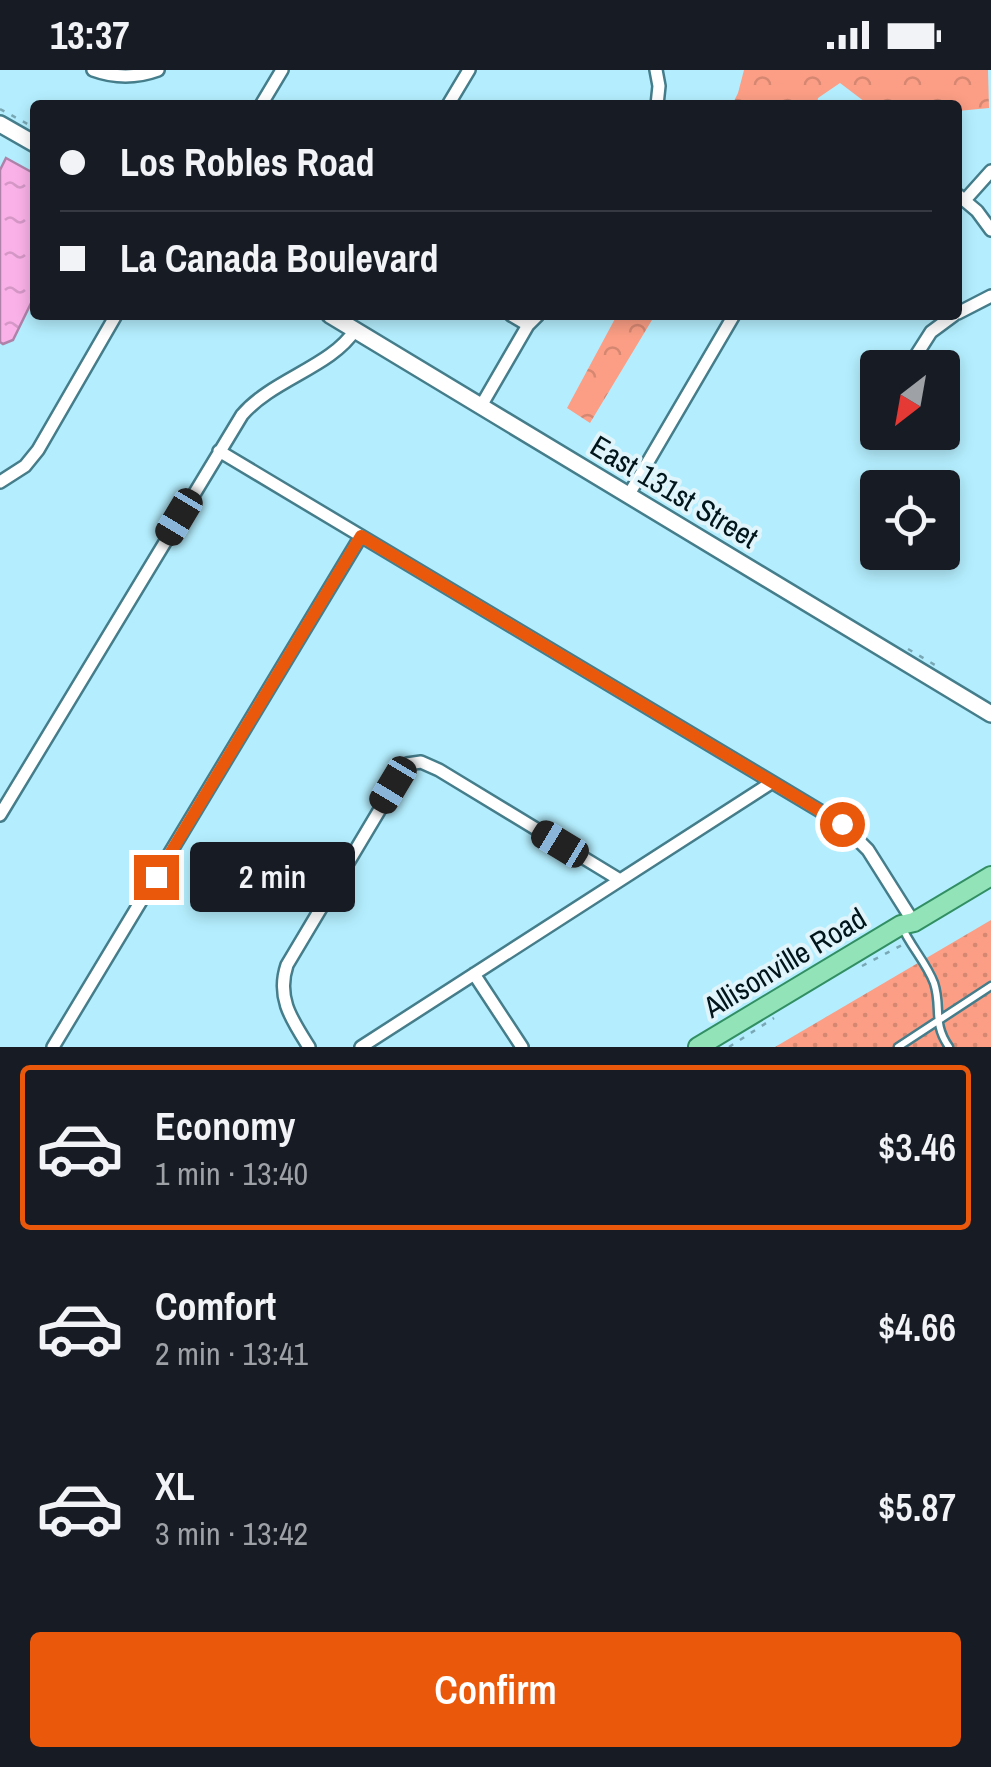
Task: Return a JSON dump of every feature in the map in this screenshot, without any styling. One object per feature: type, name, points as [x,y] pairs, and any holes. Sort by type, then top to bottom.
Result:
[{"type":"main road","name":"Allisonville Road","points":[[906,927],[991,864]]},
{"type":"main road","name":"Allisonville Road","points":[[698,1047],[991,876]]},
{"type":"street","points":[[93,70],[128,76],[158,70]]},
{"type":"street","points":[[264,100],[282,70]]},
{"type":"street","points":[[451,100],[468,70]]},
{"type":"street","points":[[656,70],[658,100]]},
{"type":"street","points":[[0,124],[30,141]]},
{"type":"street","points":[[962,196],[991,171]]},
{"type":"street","points":[[962,198],[991,230]]},
{"type":"street","points":[[962,311],[991,296]]},
{"type":"street","points":[[0,482],[25,466],[38,450],[113,320]]},
{"type":"street","name":"East 131st Street","points":[[338,320],[991,714]]},
{"type":"street","points":[[520,320],[528,325]]},
{"type":"street","points":[[481,406],[533,320]]},
{"type":"street","points":[[628,496],[731,320]]},
{"type":"street","points":[[919,350],[930,332],[947,320]]},
{"type":"street","points":[[0,815],[242,414],[257,399],[334,352],[355,330]]},
{"type":"street","points":[[219,451],[842,824],[868,850],[906,927]]},
{"type":"street","points":[[54,1047],[361,536]]},
{"type":"street","points":[[310,1047],[284,1001],[286,965],[413,761],[439,770],[620,880]]},
{"type":"street","points":[[360,1047],[771,783]]},
{"type":"street","points":[[474,974],[522,1047]]},
{"type":"lane","points":[[906,927],[932,980],[937,1023],[949,1047]]},
{"type":"lane","points":[[898,1047],[991,986]]},
{"type":"path","points":[[0,109],[30,125]]},
{"type":"path","points":[[855,969],[906,927]]},
{"type":"path","points":[[728,1047],[778,1016]]},
{"type":"green space","points":[[744,70],[988,70],[989,108],[962,111],[962,100],[862,100],[840,83],[818,100],[734,100]]},
{"type":"green space","points":[[614,320],[652,320],[590,423],[567,408]]},
{"type":"green space","points":[[991,920],[991,1047],[775,1047]]},
{"type":"water","points":[[6,158],[30,171],[30,305],[13,340],[3,344],[0,342],[0,170]]},
{"type":"route","points":[[156,877],[361,536],[842,824]]}]
